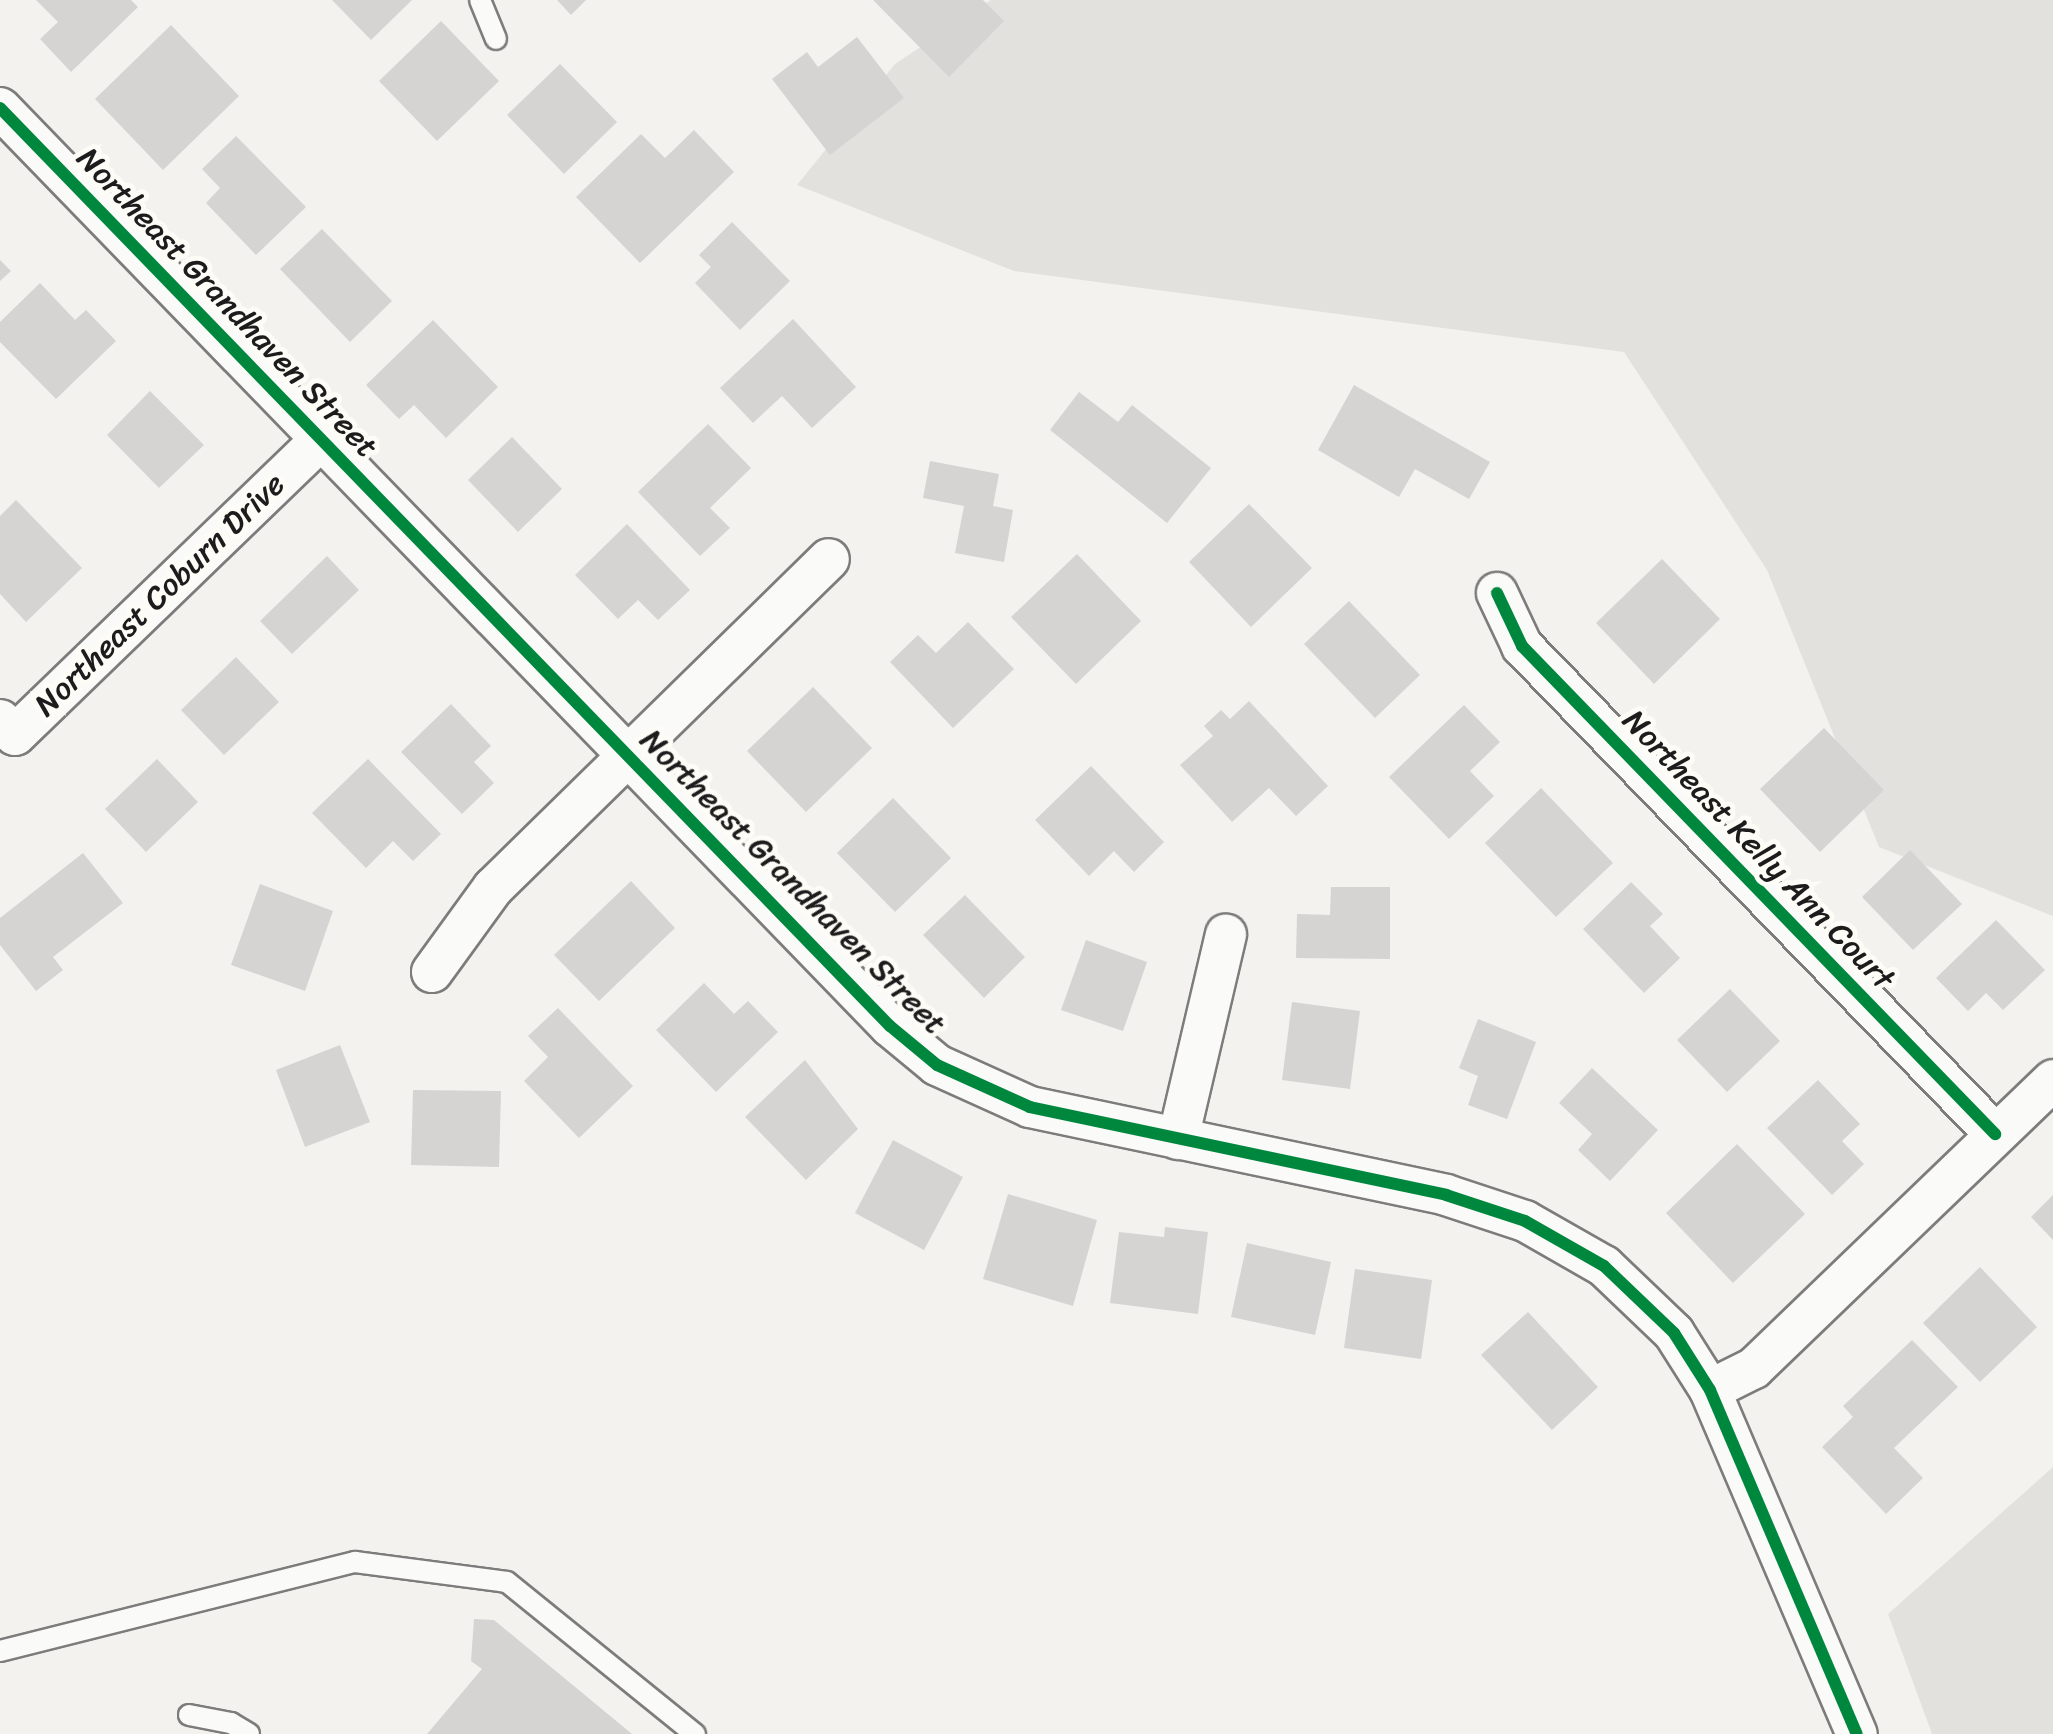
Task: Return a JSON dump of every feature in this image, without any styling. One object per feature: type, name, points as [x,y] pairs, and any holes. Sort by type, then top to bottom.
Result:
[{"type":"street","name":"Northeast Grandhaven Street","points":[[0,108],[890,1026],[936,1066],[1030,1108],[1446,1195],[1525,1221],[1604,1266],[1674,1333],[1710,1390],[1857,1734]]},
{"type":"street","name":"Northeast Coburn Drive","points":[[0,720],[15,735],[320,440]]},
{"type":"street","points":[[432,972],[494,888],[829,559]]},
{"type":"street","name":"Northeast Kelly Ann Court","points":[[1497,593],[1522,646],[1995,1134]]},
{"type":"street","points":[[1178,1139],[1226,935]]},
{"type":"street","points":[[1710,1390],[1754,1368],[2053,1080]]},
{"type":"lane","points":[[480,0],[496,38]]},
{"type":"lane","points":[[0,1651],[356,1562],[507,1582],[695,1734]]},
{"type":"lane","points":[[189,1715],[231,1722],[249,1734]]},
{"type":"shaded area","points":[[991,0],[2053,0],[2053,916],[1879,847],[1767,570],[1624,352],[1014,271],[797,185],[895,64]]},
{"type":"shaded area","points":[[2053,1467],[2053,1734],[1932,1734],[1888,1614]]},
{"type":"building","points":[[36,0],[131,0],[138,7],[71,72],[40,39],[58,22]]},
{"type":"building","points":[[332,0],[412,0],[371,40]]},
{"type":"building","points":[[557,0],[586,0],[571,15]]},
{"type":"building","points":[[873,0],[983,0],[1004,21],[949,77]]},
{"type":"building","points":[[441,21],[499,81],[437,141],[379,81]]},
{"type":"building","points":[[171,25],[239,96],[163,170],[95,99]]},
{"type":"building","points":[[857,37],[904,98],[830,155],[772,79],[807,52],[818,67]]},
{"type":"building","points":[[560,64],[617,122],[564,174],[507,115]]},
{"type":"building","points":[[694,130],[734,172],[640,263],[576,197],[641,134],[665,158]]},
{"type":"building","points":[[236,136],[306,207],[256,255],[206,203],[220,188],[202,169]]},
{"type":"building","points":[[732,222],[790,281],[740,330],[695,283],[711,267],[699,255]]},
{"type":"building","points":[[322,229],[392,301],[350,342],[280,269]]},
{"type":"building","points":[[0,260],[11,271],[0,281]]},
{"type":"building","points":[[40,283],[75,320],[86,310],[116,341],[56,399],[0,342],[0,322]]},
{"type":"building","points":[[793,319],[856,387],[812,428],[782,396],[753,423],[720,388]]},
{"type":"building","points":[[433,320],[498,387],[446,438],[414,405],[399,419],[366,385]]},
{"type":"building","points":[[1354,385],[1490,462],[1469,499],[1415,469],[1399,497],[1318,450]]},
{"type":"building","points":[[150,391],[204,445],[159,488],[107,435]]},
{"type":"building","points":[[1079,392],[1118,422],[1132,405],[1211,468],[1167,523],[1050,430]]},
{"type":"building","points":[[708,424],[751,468],[710,508],[730,528],[700,556],[638,492]]},
{"type":"building","points":[[512,437],[562,489],[518,532],[468,480]]},
{"type":"building","points":[[930,461],[999,474],[993,506],[1013,510],[1004,562],[955,553],[964,506],[923,498]]},
{"type":"building","points":[[16,500],[82,568],[26,622],[0,594],[0,516]]},
{"type":"building","points":[[1249,504],[1312,568],[1251,627],[1189,562]]},
{"type":"building","points":[[627,524],[690,590],[658,620],[638,600],[618,619],[575,575]]},
{"type":"building","points":[[1077,554],[1141,621],[1076,684],[1011,617]]},
{"type":"building","points":[[327,556],[359,590],[292,654],[260,621]]},
{"type":"building","points":[[1662,559],[1720,619],[1654,684],[1596,623]]},
{"type":"building","points":[[1349,601],[1420,675],[1375,718],[1304,644]]},
{"type":"building","points":[[968,622],[1014,669],[953,728],[890,662],[918,635],[936,653]]},
{"type":"building","points":[[236,657],[279,702],[224,755],[181,710]]},
{"type":"building","points":[[813,687],[872,748],[806,812],[747,751]]},
{"type":"building","points":[[1249,701],[1328,786],[1296,816],[1269,788],[1232,822],[1180,765],[1213,736],[1204,726],[1221,710],[1230,719]]},
{"type":"building","points":[[451,704],[491,746],[474,762],[494,783],[462,814],[401,752]]},
{"type":"building","points":[[1464,705],[1500,742],[1470,771],[1494,796],[1449,839],[1389,777]]},
{"type":"building","points":[[1824,728],[1884,790],[1820,852],[1760,789]]},
{"type":"building","points":[[157,759],[198,802],[146,852],[105,809]]},
{"type":"building","points":[[368,759],[441,834],[413,861],[393,841],[366,868],[312,813]]},
{"type":"building","points":[[1091,766],[1164,842],[1134,872],[1114,851],[1089,876],[1035,820]]},
{"type":"building","points":[[1541,788],[1613,863],[1556,917],[1485,843]]},
{"type":"building","points":[[893,798],[951,858],[895,912],[837,853]]},
{"type":"building","points":[[1910,850],[1962,904],[1913,950],[1862,897]]},
{"type":"building","points":[[83,853],[123,903],[53,957],[63,970],[36,991],[0,945],[0,918]]},
{"type":"building","points":[[631,881],[675,928],[599,1001],[554,955]]},
{"type":"building","points":[[1631,882],[1663,914],[1650,926],[1680,958],[1644,993],[1583,929]]},
{"type":"building","points":[[260,884],[333,911],[305,991],[231,965]]},
{"type":"building","points":[[1331,887],[1390,887],[1390,959],[1296,958],[1297,914],[1330,915]]},
{"type":"building","points":[[965,895],[1025,957],[984,998],[923,935]]},
{"type":"building","points":[[1996,920],[2045,970],[2003,1010],[1986,993],[1968,1011],[1936,978]]},
{"type":"building","points":[[1086,940],[1147,962],[1123,1031],[1061,1010]]},
{"type":"building","points":[[704,983],[734,1014],[748,1001],[778,1032],[716,1092],[656,1030]]},
{"type":"building","points":[[1730,989],[1780,1041],[1727,1092],[1677,1040]]},
{"type":"building","points":[[1292,1002],[1360,1011],[1350,1089],[1282,1080]]},
{"type":"building","points":[[558,1008],[633,1086],[579,1138],[524,1081],[548,1057],[528,1036]]},
{"type":"building","points":[[1478,1019],[1536,1042],[1507,1119],[1468,1105],[1478,1076],[1459,1068]]},
{"type":"building","points":[[340,1045],[370,1122],[305,1147],[276,1070]]},
{"type":"building","points":[[805,1060],[858,1129],[806,1180],[745,1117]]},
{"type":"building","points":[[1592,1068],[1658,1130],[1610,1181],[1578,1150],[1592,1134],[1559,1103]]},
{"type":"building","points":[[1818,1080],[1860,1124],[1842,1141],[1864,1164],[1832,1195],[1767,1128]]},
{"type":"building","points":[[413,1090],[501,1091],[499,1167],[411,1165]]},
{"type":"building","points":[[893,1140],[963,1177],[924,1250],[855,1213]]},
{"type":"building","points":[[1737,1144],[1805,1214],[1733,1283],[1666,1213]]},
{"type":"building","points":[[1008,1194],[1097,1220],[1073,1306],[983,1279]]},
{"type":"building","points":[[2053,1195],[2053,1240],[2031,1217]]},
{"type":"building","points":[[1165,1227],[1208,1232],[1198,1314],[1110,1303],[1119,1232],[1164,1237]]},
{"type":"building","points":[[1247,1243],[1331,1262],[1315,1335],[1231,1317]]},
{"type":"building","points":[[1980,1267],[2037,1327],[1980,1382],[1923,1323]]},
{"type":"building","points":[[1355,1269],[1432,1280],[1421,1359],[1344,1348]]},
{"type":"building","points":[[1528,1312],[1598,1387],[1552,1430],[1481,1355]]},
{"type":"building","points":[[1912,1340],[1958,1387],[1894,1448],[1923,1478],[1886,1514],[1822,1447],[1853,1417],[1843,1406]]},
{"type":"building","points":[[474,1619],[494,1620],[632,1734],[427,1734],[482,1669],[471,1661]]},
{"type":"cycle path","points":[[0,108],[890,1026],[937,1065],[1030,1107],[1446,1195],[1525,1221],[1604,1266],[1674,1333],[1710,1390],[1857,1734]]},
{"type":"cycle path","points":[[1497,593],[1522,646],[1995,1134]]}]
